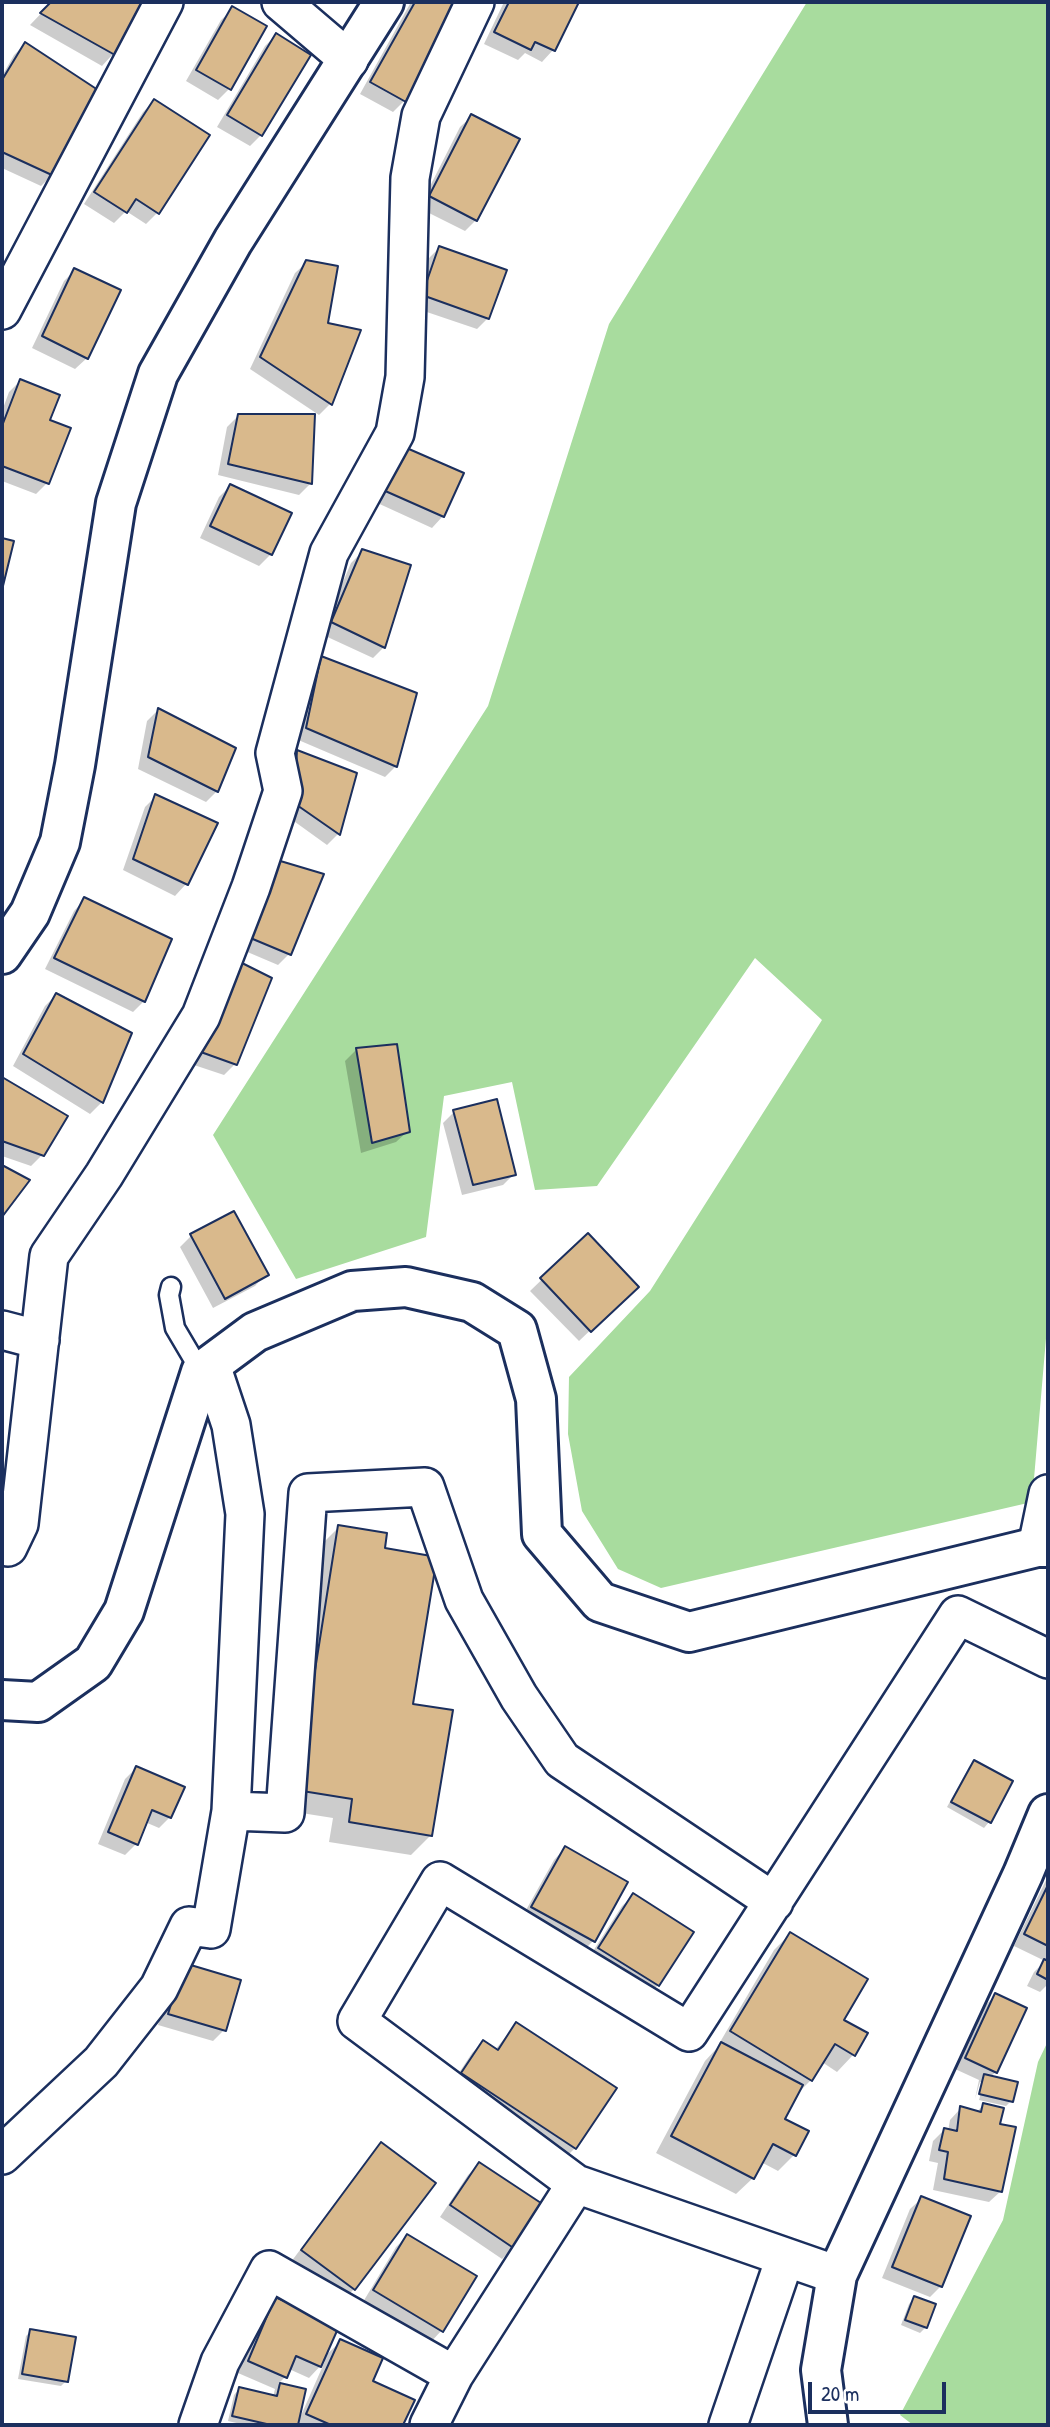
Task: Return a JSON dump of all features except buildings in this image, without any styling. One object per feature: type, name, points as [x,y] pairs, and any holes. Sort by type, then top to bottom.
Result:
[{"type":"street","points":[[2,310],[164,2]]},
{"type":"street","points":[[281,2],[349,60]]},
{"type":"street","points":[[2,954],[30,912],[60,842],[116,503],[158,374],[233,241],[384,2]]},
{"type":"street","points":[[2,1545],[8,1547],[19,1524],[48,1256],[104,1175],[201,1016],[251,887],[283,791],[275,753],[329,553],[395,433],[405,377],[410,178],[421,116],[475,2]]},
{"type":"street","points":[[2,1700],[38,1702],[93,1663],[124,1611],[206,1369],[255,1332],[352,1291],[406,1287],[472,1302],[517,1330],[536,1399],[542,1534],[600,1602],[689,1632],[1042,1547],[1048,1494]]},
{"type":"street","points":[[2,1330],[40,1340]]},
{"type":"street","points":[[2,2155],[101,2062],[159,1988],[189,1926],[211,1929],[231,1811],[245,1514],[231,1425],[206,1369]]},
{"type":"street","points":[[231,1811],[285,1813],[309,1493],[425,1488],[464,1600],[519,1697],[562,1760],[774,1902]]},
{"type":"street","points":[[837,2275],[576,2184],[356,2021],[440,1881],[689,2032],[958,1615],[1048,1659]]},
{"type":"street","points":[[828,2425],[821,2370],[837,2275],[1023,1874],[1048,1814]]},
{"type":"street","points":[[429,2425],[454,2375],[576,2184]]},
{"type":"street","points":[[728,2425],[785,2258]]},
{"type":"street","points":[[198,2425],[220,2362],[269,2270],[454,2375]]},
{"type":"lane","points":[[171,1287],[169,1295],[175,1328],[206,1369]]},
{"type":"green space","points":[[807,2],[1048,2],[1048,1315],[1032,1502],[661,1588],[618,1569],[582,1511],[568,1434],[569,1377],[650,1291],[822,1020],[755,958],[597,1186],[535,1190],[512,1082],[444,1096],[426,1237],[296,1279],[213,1135],[488,706],[609,324]]},
{"type":"green space","points":[[1048,2041],[1048,2425],[913,2425],[900,2415],[1003,2220],[1038,2062]]}]
